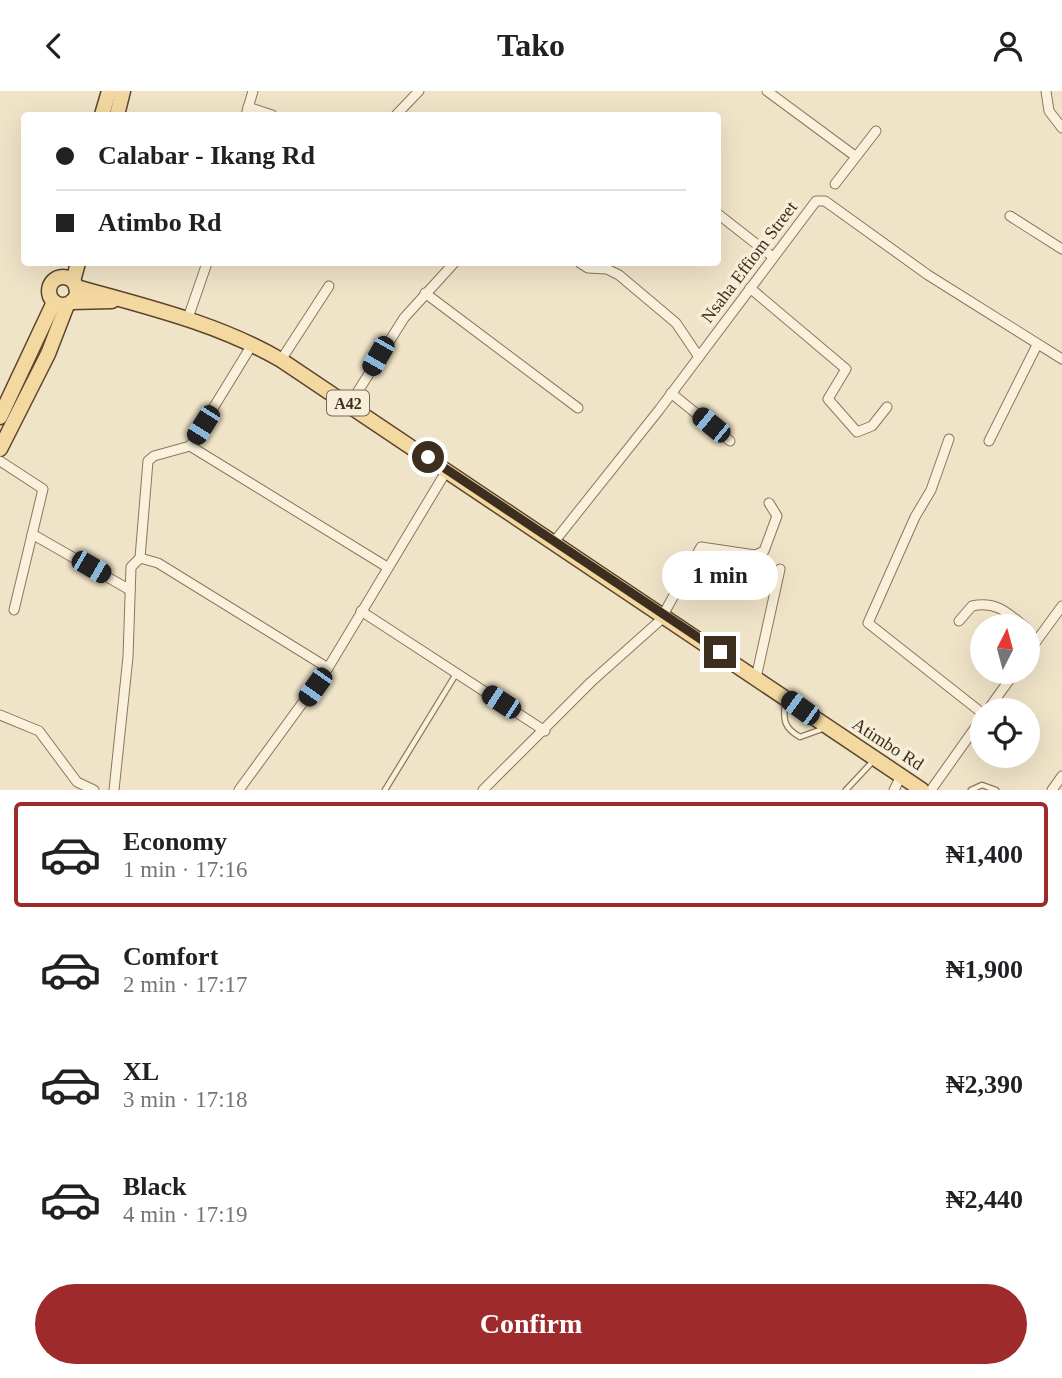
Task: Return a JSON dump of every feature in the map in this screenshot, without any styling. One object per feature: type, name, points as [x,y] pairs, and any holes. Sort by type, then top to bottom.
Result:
[{"type":"main road","points":[[104,112],[109,91]]},
{"type":"main road","points":[[118,112],[123,91]]},
{"type":"main road","points":[[0,417],[64,303],[76,295],[63,266]]},
{"type":"main road","points":[[64,303],[49,289],[69,282],[77,266]]},
{"type":"main road","name":"A42","points":[[69,282],[124,301],[188,318],[253,344],[350,404],[554,542]]},
{"type":"main road","name":"A42","points":[[64,303],[124,301]]},
{"type":"main road","points":[[0,449],[48,354],[64,303]]},
{"type":"main road","name":"Atimbo Rd","points":[[554,542],[922,790]]},
{"type":"street","points":[[247,111],[253,91]]},
{"type":"street","points":[[399,112],[419,91]]},
{"type":"street","points":[[767,91],[855,156]]},
{"type":"street","points":[[1046,91],[1049,111],[1062,128]]},
{"type":"street","points":[[835,184],[876,131]]},
{"type":"street","name":"Nsaha Effiom Street","points":[[554,542],[699,357],[812,204],[825,201],[928,275],[1062,359]]},
{"type":"street","points":[[721,216],[773,257]]},
{"type":"street","points":[[1010,216],[1062,249]]},
{"type":"street","points":[[188,318],[206,266]]},
{"type":"street","points":[[350,404],[378,356],[425,293],[450,266]]},
{"type":"street","points":[[585,266],[607,269],[619,275],[676,323],[699,357]]},
{"type":"street","points":[[281,360],[330,286]]},
{"type":"street","points":[[750,288],[846,369],[828,399],[857,432],[872,426],[887,407]]},
{"type":"street","points":[[425,293],[578,408]]},
{"type":"street","points":[[114,790],[128,657],[131,567],[140,558],[148,461],[154,456],[190,446],[253,344]]},
{"type":"street","points":[[989,441],[1037,345]]},
{"type":"street","points":[[671,393],[730,441]]},
{"type":"street","points":[[949,439],[931,491],[915,517],[868,623],[970,706]]},
{"type":"street","points":[[190,446],[387,567]]},
{"type":"street","points":[[0,461],[43,486],[14,610]]},
{"type":"street","points":[[239,790],[328,668],[447,470]]},
{"type":"street","points":[[483,790],[545,731],[591,682],[664,615],[701,547],[755,555],[764,551],[777,516],[769,503]]},
{"type":"street","points":[[32,534],[130,590]]},
{"type":"street","points":[[140,558],[158,563],[328,668]]},
{"type":"street","points":[[756,678],[780,569]]},
{"type":"street","points":[[959,621],[972,606],[991,604],[1009,614]]},
{"type":"street","points":[[1040,637],[1062,606]]},
{"type":"street","points":[[361,611],[545,731]]},
{"type":"street","points":[[0,715],[39,731],[77,782],[94,790]]},
{"type":"street","points":[[930,790],[970,733]]},
{"type":"street","points":[[894,790],[901,776]]},
{"type":"lane","points":[[385,790],[456,673]]},
{"type":"lane","points":[[786,698],[783,719],[789,730],[800,737],[827,727]]},
{"type":"lane","points":[[846,790],[875,759]]},
{"type":"lane","points":[[971,790],[982,785],[996,790]]},
{"type":"route","points":[[428,457],[720,652]]}]
